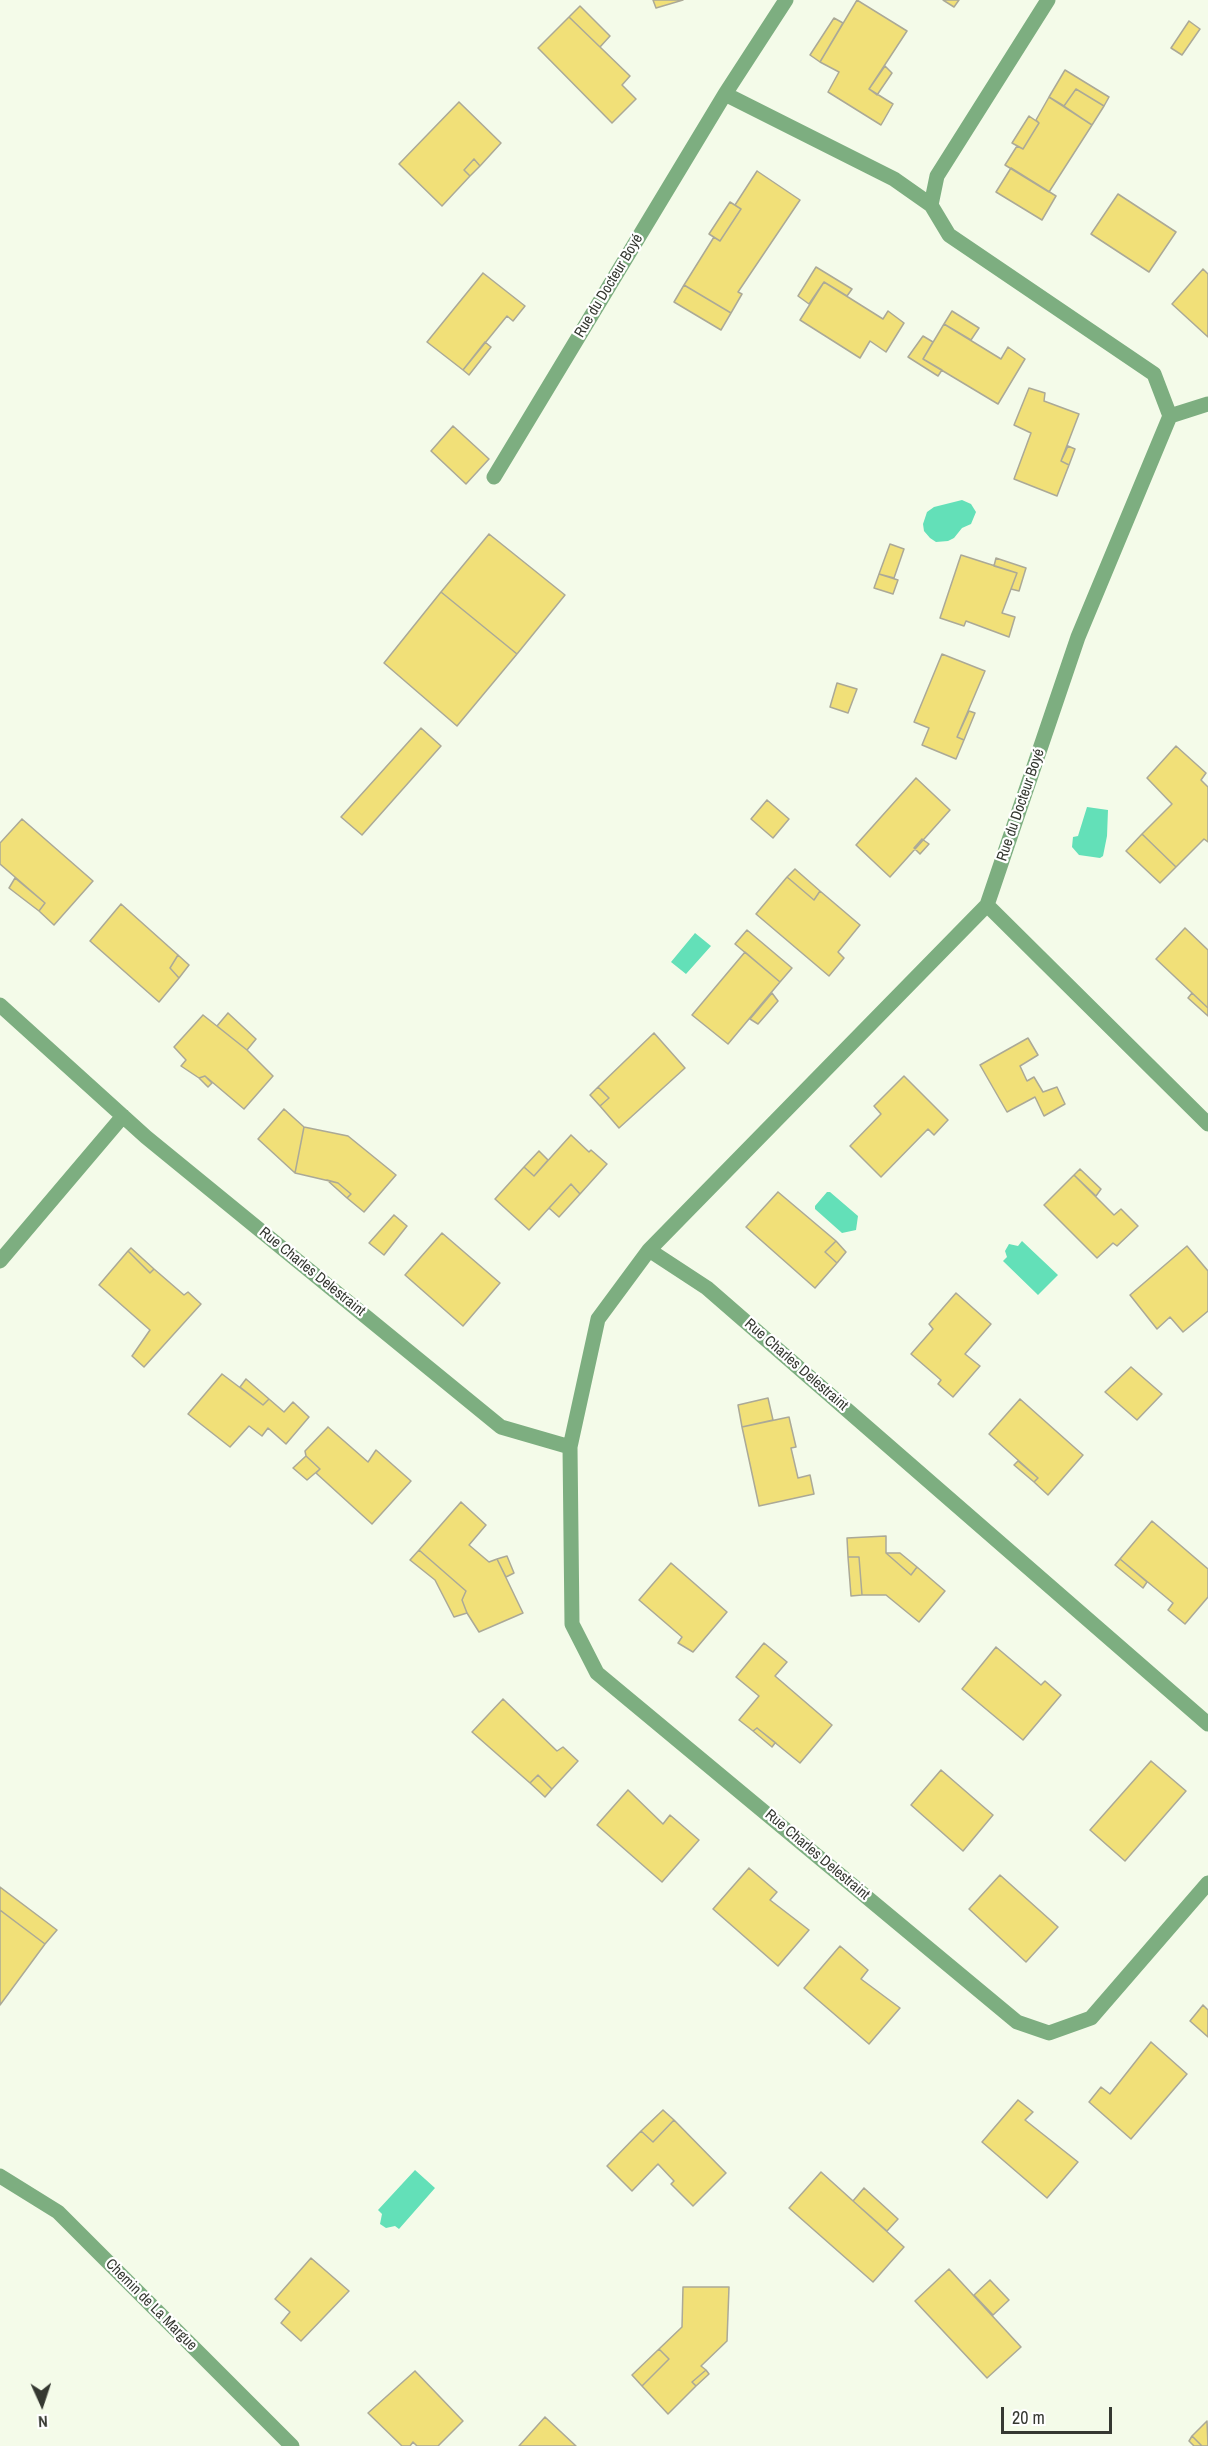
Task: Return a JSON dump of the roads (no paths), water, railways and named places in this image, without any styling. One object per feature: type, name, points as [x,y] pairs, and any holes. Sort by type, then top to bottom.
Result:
[{"type":"street","name":"Rue du Docteur Boyé","points":[[494,477],[725,94],[786,0]]},
{"type":"street","points":[[931,205],[938,176],[1048,0]]},
{"type":"street","points":[[725,94],[894,179],[931,205],[949,235],[1154,374],[1170,416],[1208,404]]},
{"type":"street","name":"Rue du Docteur Boyé","points":[[987,905],[1078,637],[1170,416]]},
{"type":"street","points":[[987,905],[1208,1124]]},
{"type":"street","name":"Rue Charles Delestraint","points":[[987,905],[649,1250],[598,1319],[570,1448],[572,1624],[597,1673],[1017,2022],[1049,2033],[1091,2018],[1208,1883]]},
{"type":"street","name":"Rue Charles Delestraint","points":[[0,1005],[123,1116],[501,1427],[570,1448]]},
{"type":"street","points":[[0,1261],[123,1116]]},
{"type":"street","name":"Rue Charles Delestraint","points":[[649,1250],[707,1288],[1208,1724]]},
{"type":"street","name":"Chemin de La Margue","points":[[0,2176],[58,2212],[292,2446]]}]
